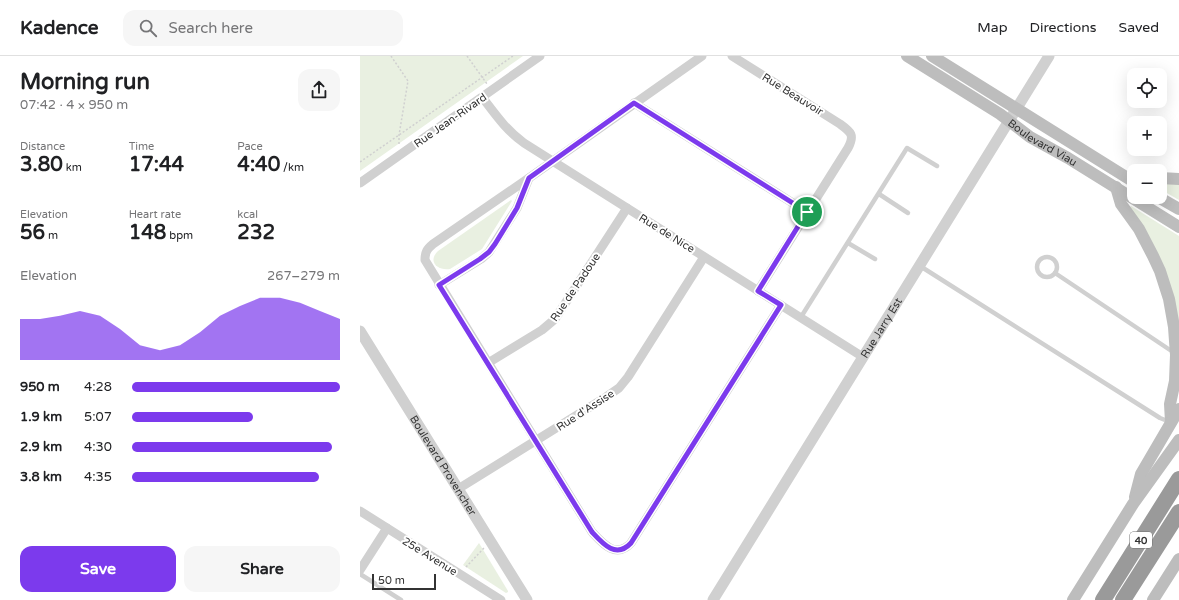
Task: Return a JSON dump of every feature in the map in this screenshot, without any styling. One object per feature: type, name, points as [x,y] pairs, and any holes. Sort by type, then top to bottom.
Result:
[{"type":"highway","name":"40","points":[[1103,600],[1179,479]]},
{"type":"highway","name":"40","points":[[1123,600],[1179,512]]},
{"type":"main road","name":"Boulevard Viau","points":[[907,56],[1008,120],[1030,137],[1116,187],[1179,227]]},
{"type":"main road","name":"Boulevard Viau","points":[[932,56],[1016,109],[1127,176]]},
{"type":"main road","points":[[1167,178],[1179,179]]},
{"type":"main road","points":[[1116,187],[1121,204],[1144,237],[1160,272],[1171,308],[1175,331],[1176,354],[1174,381],[1170,404],[1171,422]]},
{"type":"main road","points":[[1167,202],[1179,209]]},
{"type":"main road","points":[[1133,504],[1141,474],[1179,409]]},
{"type":"main road","points":[[1073,600],[1133,504],[1179,440]]},
{"type":"main road","points":[[1153,600],[1177,566]]},
{"type":"street","name":"Rue Jean-Rivard","points":[[360,183],[540,56]]},
{"type":"street","points":[[702,56],[433,244],[427,249],[425,260],[586,522],[600,541],[612,549],[619,550],[626,548],[631,543],[781,305]]},
{"type":"street","name":"Rue Beauvoir","points":[[732,56],[844,126],[852,135],[852,141],[848,148],[807,212]]},
{"type":"street","name":"Rue Jarry Est","points":[[713,600],[1008,120],[1049,56]]},
{"type":"street","name":"Rue de Nice","points":[[482,97],[499,121],[510,133],[863,357]]},
{"type":"street","points":[[634,103],[807,212],[758,291]]},
{"type":"street","points":[[439,285],[489,252],[517,208],[529,178]]},
{"type":"street","name":"Rue de Padoue","points":[[488,363],[542,330],[555,319],[627,208]]},
{"type":"street","name":"Rue d'Assise","points":[[458,489],[536,442],[619,388],[704,256]]},
{"type":"street","name":"Boulevard Provencher","points":[[360,331],[527,600]]},
{"type":"street","name":"25e Avenue","points":[[360,511],[501,600]]},
{"type":"street","points":[[360,570],[387,528]]},
{"type":"lane","points":[[801,317],[907,148],[937,166]]},
{"type":"lane","points":[[879,194],[908,213]]},
{"type":"lane","points":[[848,243],[875,259]]},
{"type":"lane","points":[[1045,257],[1052,258],[1057,267],[1055,273],[1047,277],[1041,275],[1037,266],[1039,261],[1045,257]]},
{"type":"lane","points":[[919,265],[1160,418],[1171,422]]},
{"type":"lane","points":[[1055,273],[1176,354]]},
{"type":"lane","points":[[360,574],[401,600]]},
{"type":"path","points":[[391,56],[408,81],[399,134],[399,156]]},
{"type":"path","points":[[467,56],[492,90]]},
{"type":"path","points":[[360,162],[513,56]]},
{"type":"path","points":[[459,574],[490,541]]},
{"type":"green space","points":[[360,56],[523,56],[360,171]]},
{"type":"green space","points":[[1167,183],[1179,184],[1179,200],[1167,193]]},
{"type":"green space","points":[[511,200],[512,201],[482,249],[450,269],[442,269],[435,265],[434,259],[438,251]]},
{"type":"green space","points":[[1131,206],[1179,236],[1179,322],[1129,208]]},
{"type":"green space","points":[[479,543],[508,592],[506,593],[463,565]]},
{"type":"route","points":[[634,103],[807,212],[758,291],[781,305],[631,543],[626,548],[619,550],[612,549],[605,545],[592,532],[439,285],[489,252],[517,208],[529,178],[634,103]]}]
